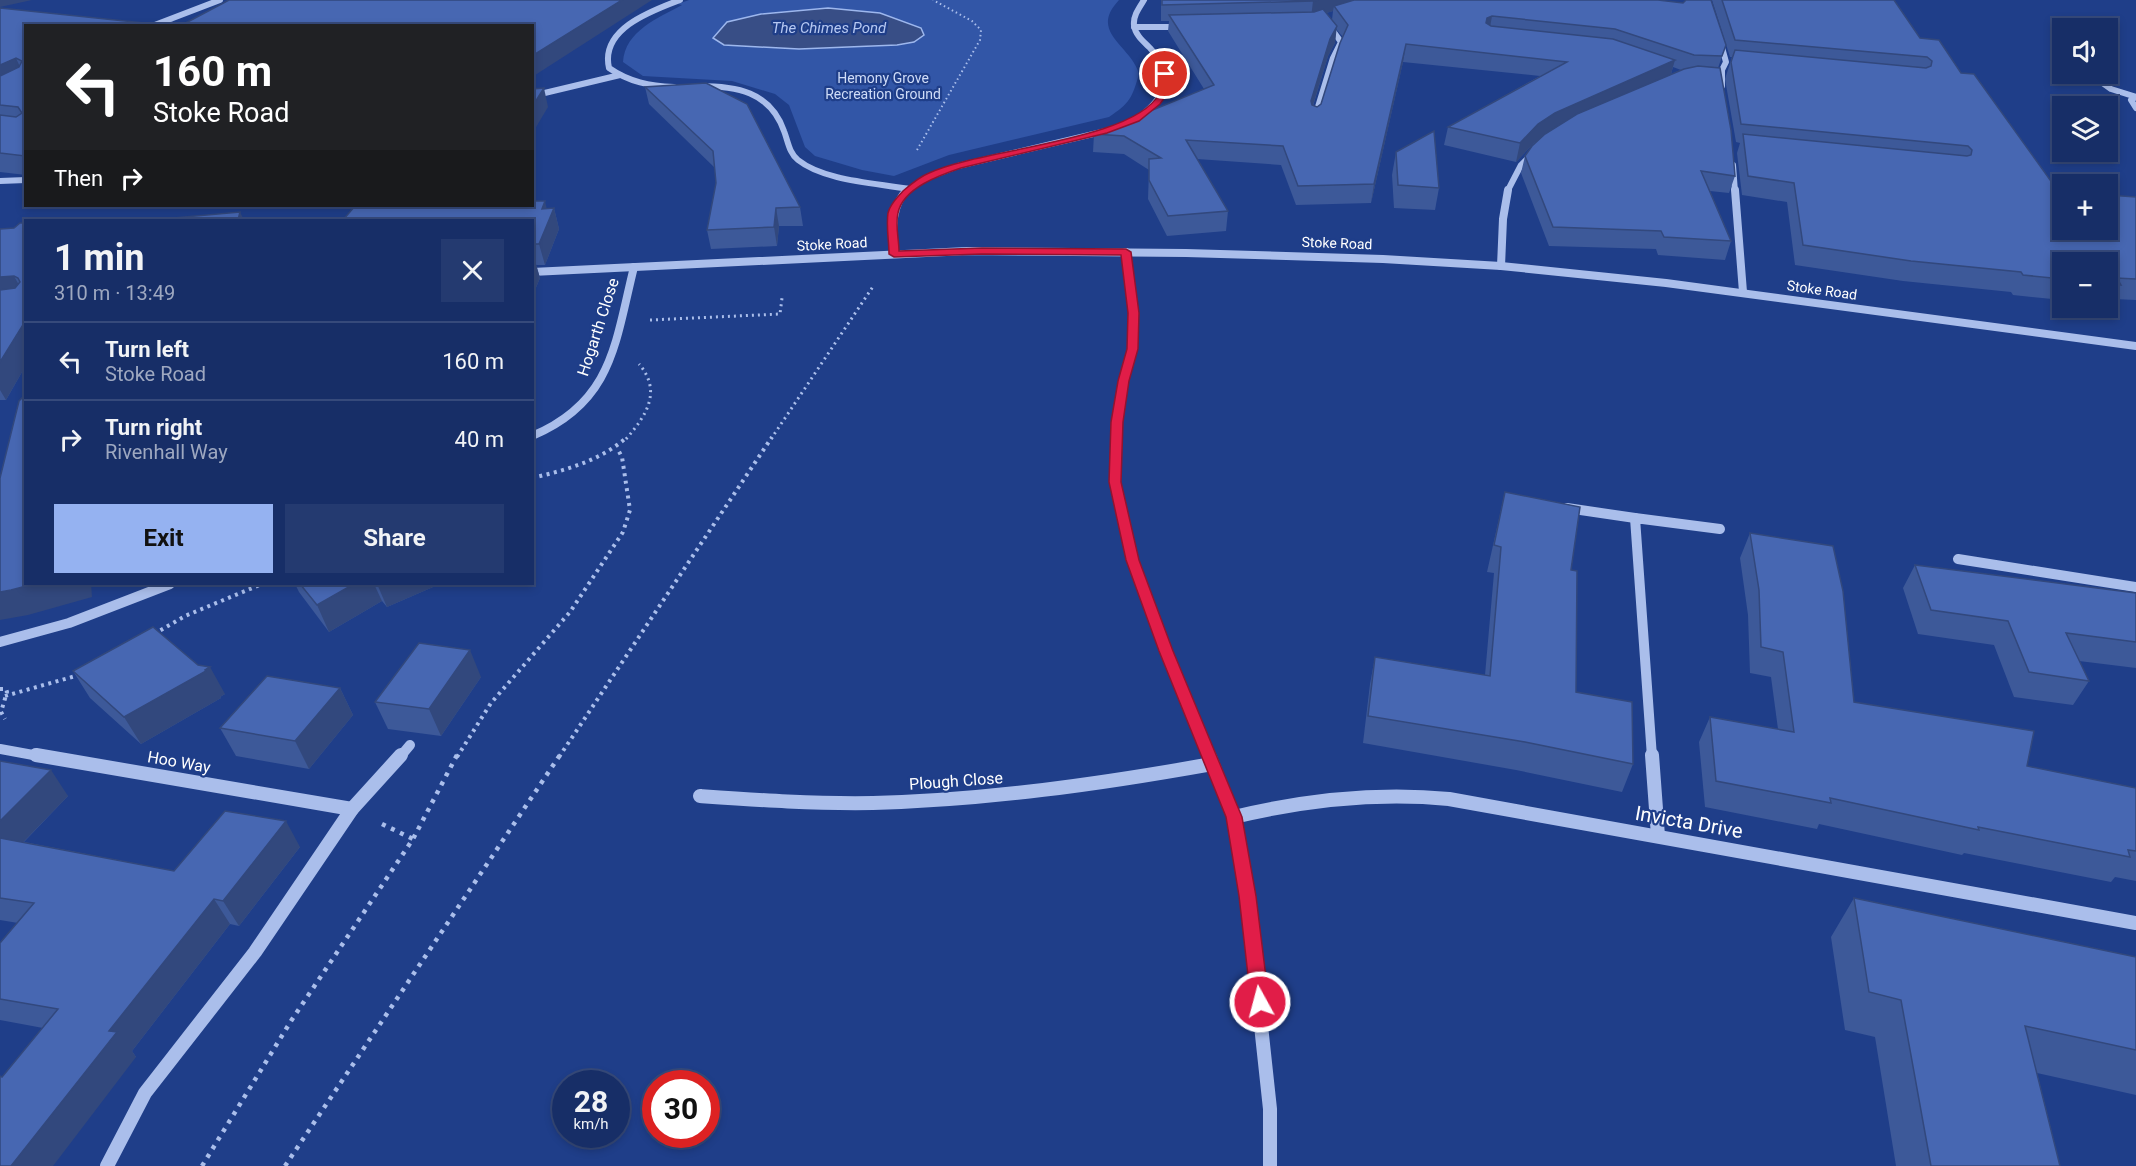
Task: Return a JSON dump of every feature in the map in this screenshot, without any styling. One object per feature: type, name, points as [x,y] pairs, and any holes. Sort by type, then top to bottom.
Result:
[{"type":"street","points":[[155,24],[220,0]]},
{"type":"street","points":[[680,0],[666,5],[626,28],[606,48],[606,61],[609,68],[620,75],[651,85],[714,85],[756,94],[773,107],[788,145],[797,159],[813,168],[834,174],[909,189]]},
{"type":"street","points":[[1128,123],[1157,102],[1164,93],[1166,82],[1162,65],[1156,55],[1138,38],[1134,27],[1137,10],[1144,0]]},
{"type":"street","points":[[1314,120],[1333,58],[1341,42],[1324,21],[1332,20]]},
{"type":"street","points":[[1134,27],[1192,27]]},
{"type":"street","points":[[1718,33],[1726,62],[1720,79],[1724,99]]},
{"type":"street","points":[[1726,62],[1737,63]]},
{"type":"street","points":[[534,96],[620,75]]},
{"type":"street","points":[[1709,78],[1720,79]]},
{"type":"street","points":[[2100,84],[2136,97]]},
{"type":"street","points":[[2136,97],[2131,100],[2136,108]]},
{"type":"street","points":[[894,254],[893,214],[898,202],[909,189],[934,174],[958,166],[1111,129]]},
{"type":"street","points":[[1501,266],[1505,198],[1511,178],[1537,149]]},
{"type":"street","points":[[1732,157],[1743,292]]},
{"type":"street","points":[[0,181],[24,180]]},
{"type":"street","name":"Stoke Road","points":[[534,272],[982,251],[1320,256],[1501,266],[1743,292],[2136,346]]},
{"type":"street","points":[[1126,252],[1133,302],[1133,349],[1124,381],[1117,422],[1115,482],[1133,560],[1166,651],[1234,817],[1247,896],[1260,1002],[1270,1109],[1270,1166]]},
{"type":"street","name":"Hogarth Close","points":[[534,435],[567,418],[586,402],[596,389],[603,374],[634,267]]},
{"type":"street","points":[[1554,506],[1720,529]]},
{"type":"street","points":[[1635,518],[1658,837]]},
{"type":"street","points":[[1958,560],[2136,587]]},
{"type":"street","points":[[0,642],[69,623],[167,585]]},
{"type":"street","points":[[107,1166],[145,1093],[255,952],[352,809],[410,746]]},
{"type":"street","name":"Hoo Way","points":[[0,749],[352,809]]},
{"type":"street","name":"Plough Close","points":[[699,796],[795,802],[894,802],[1008,794],[1112,782],[1212,764]]},
{"type":"street","name":"Invicta Drive","points":[[1234,817],[1290,804],[1330,799],[1395,796],[1455,801],[1540,814],[2136,923]]},
{"type":"path","points":[[896,186],[980,40],[981,30],[972,21],[933,0]]},
{"type":"path","points":[[285,1166],[894,254]]},
{"type":"path","points":[[619,322],[780,314],[782,298]]},
{"type":"path","points":[[202,1166],[291,1021],[413,839],[458,754],[486,710],[570,612],[622,532],[630,510],[622,457],[617,448]]},
{"type":"path","points":[[152,635],[170,624],[259,585]]},
{"type":"path","points":[[5,696],[82,674]]},
{"type":"green space","name":"Hemony Grove Recreation Ground","points":[[689,0],[1119,0],[1111,11],[1108,21],[1110,30],[1135,64],[1139,74],[1129,99],[1122,108],[1109,117],[949,155],[894,176],[862,170],[815,156],[805,147],[789,105],[775,94],[732,81],[643,76],[623,62],[625,51],[636,34],[653,21],[682,5],[678,4]]},
{"type":"water","name":"The Chimes Pond","points":[[828,8],[880,13],[921,28],[924,35],[914,42],[897,45],[799,49],[724,45],[713,38],[727,22],[761,14]]},
{"type":"building","points":[[229,0],[622,0],[534,55],[534,24],[184,24]]},
{"type":"building","points":[[1162,0],[1318,0],[1162,5]]},
{"type":"building","points":[[1354,0],[1658,0],[1683,3],[1686,0],[1711,0],[1726,45],[1722,56],[1694,55],[1615,29],[1492,16],[1487,18],[1486,23],[1491,26],[1613,39],[1675,60],[1555,113],[1538,124],[1520,143],[1448,127],[1567,62],[1406,44],[1374,184],[1298,186],[1283,146],[1186,140],[1228,211],[1168,216],[1149,180],[1149,159],[1161,158],[1124,136],[1094,134],[1214,85],[1169,15],[1314,12],[1323,9],[1337,26],[1330,39],[1311,101],[1312,105],[1317,107],[1321,104],[1348,25],[1334,6]]},
{"type":"building","points":[[1722,0],[1894,0],[1920,38],[1939,40],[1961,73],[1974,74],[2052,183],[2052,240],[2118,240],[2118,196],[2136,197],[2136,279],[2118,278],[2118,252],[2052,252],[2052,278],[2023,275],[2021,272],[1911,261],[1803,245],[1794,183],[1748,176],[1743,134],[1967,156],[1971,155],[1972,150],[1968,146],[1741,124],[1731,62],[1735,50],[1926,68],[1931,66],[1932,61],[1927,57],[1735,40]]},
{"type":"building","points":[[0,8],[154,24],[24,24],[24,156],[0,153],[0,115],[16,117],[22,113],[18,107],[0,105],[0,76],[19,67],[22,61],[16,58],[0,65]]},
{"type":"building","points":[[1698,66],[1720,68],[1731,130],[1735,176],[1701,171],[1731,241],[1664,237],[1661,231],[1553,227],[1525,156],[1532,146],[1545,134],[1577,114],[1684,69]]},
{"type":"building","points":[[706,83],[747,104],[800,207],[776,208],[774,227],[707,230],[716,183],[713,151],[645,87]]},
{"type":"building","points":[[544,88],[534,104],[534,89]]},
{"type":"building","points":[[1434,131],[1439,188],[1398,185],[1396,152]]},
{"type":"building","points":[[534,201],[545,201],[542,209],[554,208],[539,244],[534,244],[534,219],[344,219],[354,207],[534,207]]},
{"type":"building","points":[[240,212],[238,219],[162,219]]},
{"type":"building","points":[[24,223],[24,323],[0,362],[0,290],[15,288],[20,282],[14,276],[0,277],[0,229],[14,228]]},
{"type":"building","points":[[24,396],[24,585],[30,585],[0,592],[0,478],[19,401]]},
{"type":"building","points":[[1505,492],[1580,507],[1571,570],[1577,571],[1576,692],[1632,702],[1633,764],[1525,742],[1368,716],[1375,657],[1490,676],[1501,547],[1494,545]]},
{"type":"building","points":[[1750,533],[1833,546],[1843,591],[1854,702],[2034,731],[2027,766],[2136,788],[2136,851],[2128,850],[2130,857],[1978,827],[1979,830],[1830,798],[1831,803],[1716,781],[1710,717],[1794,732],[1783,652],[1761,647],[1759,590]]},
{"type":"building","points":[[1915,565],[2136,593],[2136,642],[2066,633],[2089,681],[2029,672],[2008,621],[1931,610]]},
{"type":"building","points":[[301,585],[352,585],[317,605]]},
{"type":"building","points":[[153,627],[198,665],[210,667],[124,717],[73,671]]},
{"type":"building","points":[[419,643],[470,650],[429,709],[375,702]]},
{"type":"building","points":[[267,676],[340,688],[295,741],[220,728]]},
{"type":"building","points":[[0,761],[51,770],[0,821]]},
{"type":"building","points":[[225,811],[286,821],[223,901],[214,899],[109,1031],[117,1032],[11,1166],[0,1166],[0,1076],[2,1077],[58,1009],[0,999],[0,943],[34,903],[0,898],[0,838],[174,871]]},
{"type":"building","points":[[1854,898],[2136,957],[2136,1050],[2025,1026],[2060,1166],[1931,1166],[1901,1000],[1869,992]]},
{"type":"route","points":[[1165,74],[1164,93],[1157,102],[1136,119],[1119,127],[987,158],[934,174],[919,182],[909,189],[898,202],[893,214],[894,254],[982,251],[1126,252],[1131,280],[1133,349],[1124,381],[1117,422],[1115,482],[1133,560],[1166,651],[1234,817],[1247,896],[1260,1002]]}]
